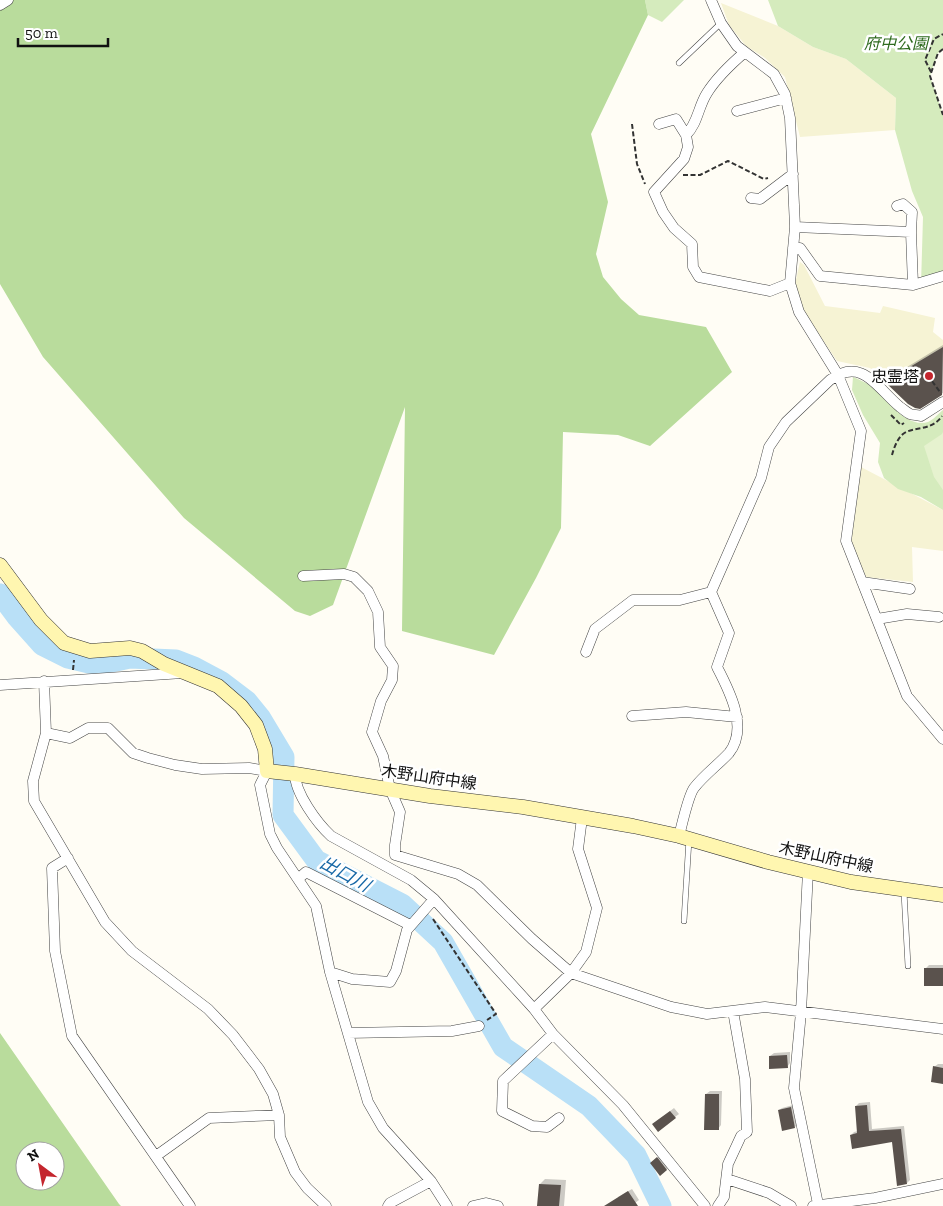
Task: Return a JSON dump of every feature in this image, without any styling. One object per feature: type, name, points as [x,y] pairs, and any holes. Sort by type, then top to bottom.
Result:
[{"type":"main road","points":[[0,565],[42,620],[64,643],[90,651],[130,648],[142,651],[164,664],[218,686],[241,706],[256,725],[265,749],[270,771]]},
{"type":"main road","name":"木野山府中線","points":[[270,771],[523,807],[684,838],[851,882],[943,895]]},
{"type":"street","points":[[0,5],[8,0]]},
{"type":"street","points":[[711,0],[721,23],[738,46],[774,74],[786,98],[790,118],[796,227],[790,283],[799,312],[838,375],[861,431],[846,541],[907,696],[943,738]]},
{"type":"street","points":[[686,135],[693,128],[706,93],[726,69],[745,52]]},
{"type":"street","points":[[737,111],[786,98]]},
{"type":"street","points":[[659,124],[676,119],[686,135],[688,147],[684,159],[654,192],[663,212],[674,228],[692,244],[693,267],[699,277],[770,292],[790,283]]},
{"type":"street","points":[[751,198],[760,199],[793,174]]},
{"type":"street","points":[[897,206],[903,204],[912,212],[913,285]]},
{"type":"street","points":[[796,227],[911,232]]},
{"type":"street","points":[[793,248],[800,248],[820,276],[913,285],[943,276]]},
{"type":"street","points":[[684,838],[693,790],[731,751],[737,732],[737,717],[731,693],[717,667],[729,633],[711,592],[761,478],[769,447],[786,422],[838,375],[850,370],[864,374],[910,414],[921,416],[942,397]]},
{"type":"street","points":[[303,576],[344,574],[354,577],[368,591],[378,612],[380,647],[393,666],[392,680],[381,701],[372,732],[383,756],[390,789],[400,812],[395,855],[458,874],[477,885],[532,939],[571,973],[671,1007],[707,1014],[765,1007],[943,1029]]},
{"type":"street","points":[[862,582],[910,588]]},
{"type":"street","points":[[586,652],[595,629],[633,600],[680,600],[711,592]]},
{"type":"street","points":[[876,618],[907,614],[939,617]]},
{"type":"street","points":[[0,684],[186,673]]},
{"type":"street","points":[[44,682],[46,732],[33,781],[34,801],[105,922],[132,951],[208,1009],[233,1035],[259,1069],[273,1094],[279,1115],[280,1137],[295,1172],[307,1188],[326,1206]]},
{"type":"street","points":[[632,716],[686,712],[737,717]]},
{"type":"street","points":[[46,732],[70,738],[88,728],[108,728],[134,753],[148,758],[202,769],[249,768],[270,771],[260,785],[270,834],[277,848],[316,906],[330,972],[368,1102],[383,1128],[431,1181],[447,1206]]},
{"type":"street","points":[[295,774],[295,784],[321,826],[331,836],[411,880],[434,899],[534,1009],[553,1034],[623,1105],[700,1205]]},
{"type":"street","points":[[534,1009],[571,973],[586,952],[597,908],[578,849],[582,818]]},
{"type":"street","points":[[68,858],[52,868],[55,951],[72,1036],[190,1206]]},
{"type":"street","points":[[298,879],[306,872],[410,925]]},
{"type":"street","points":[[808,872],[801,1012],[794,1088],[816,1205],[875,1198],[943,1184]]},
{"type":"street","points":[[330,972],[352,979],[390,982],[396,971],[407,930],[434,899]]},
{"type":"street","points":[[718,1206],[724,1197],[728,1179],[728,1164],[741,1136],[747,1132],[745,1079],[733,1011]]},
{"type":"street","points":[[348,1033],[452,1031],[479,1026]]},
{"type":"street","points":[[553,1034],[502,1082],[502,1111],[532,1126],[547,1127],[559,1118]]},
{"type":"street","points":[[156,1156],[209,1118],[279,1115]]},
{"type":"street","points":[[728,1179],[770,1193],[791,1206]]},
{"type":"street","points":[[388,1206],[390,1203],[431,1181]]},
{"type":"street","points":[[473,1206],[486,1203],[498,1206]]},
{"type":"lane","points":[[680,63],[721,23]]},
{"type":"lane","points":[[684,838],[684,921]]},
{"type":"lane","points":[[904,890],[908,966]]},
{"type":"path","points":[[932,72],[925,60],[934,39],[943,34]]},
{"type":"path","points":[[943,49],[938,53],[930,76],[943,115]]},
{"type":"path","points":[[632,124],[637,164],[646,186],[656,189]]},
{"type":"path","points":[[676,168],[685,176],[700,174],[728,161],[764,179],[793,174]]},
{"type":"path","points":[[932,381],[942,397]]},
{"type":"path","points":[[892,455],[895,445],[904,433],[938,422]]},
{"type":"path","points":[[73,680],[75,646]]},
{"type":"path","points":[[425,908],[496,1014]]},
{"type":"shaded area","points":[[721,3],[778,26],[813,47],[846,59],[896,98],[895,130],[800,137],[785,77],[765,58],[746,46],[729,25]]},
{"type":"shaded area","points":[[800,262],[804,265],[825,306],[880,313],[883,306],[935,318],[933,332],[943,340],[943,347],[885,382],[870,368],[837,361],[804,312],[795,284]]},
{"type":"shaded area","points":[[861,467],[943,510],[943,551],[912,547],[913,582],[866,577],[851,542]]},
{"type":"green space","points":[[0,0],[645,0],[648,15],[591,134],[608,202],[596,254],[603,277],[621,299],[639,315],[706,327],[732,372],[650,446],[618,435],[563,432],[561,528],[494,655],[402,631],[405,407],[333,605],[310,616],[295,611],[184,518],[43,357],[0,284]]},
{"type":"green space","points":[[645,0],[684,0],[662,22],[648,15]]},
{"type":"green space","name":"府中公園","points":[[768,0],[943,0],[943,49],[938,53],[930,76],[943,115],[943,280],[921,285],[923,217],[912,191],[895,130],[896,98],[846,59],[813,47],[778,26]]},
{"type":"green space","points":[[853,377],[871,386],[896,411],[912,421],[928,422],[943,410],[943,510],[921,497],[898,489],[884,478],[878,462],[880,443],[863,415],[852,390]]},
{"type":"green space","points":[[943,432],[943,490],[934,477],[924,446]]},
{"type":"green space","points":[[0,1033],[119,1204],[121,1206],[0,1206]]},
{"type":"building","points":[[943,347],[942,395],[920,409],[908,404],[885,382]]},
{"type":"building","points":[[924,968],[943,968],[943,986],[924,986]]},
{"type":"building","points":[[787,1055],[788,1068],[769,1069],[769,1056]]},
{"type":"building","points":[[933,1066],[943,1068],[943,1084],[931,1082]]},
{"type":"building","points":[[705,1094],[719,1094],[719,1130],[704,1130]]},
{"type":"building","points":[[867,1105],[869,1131],[901,1129],[907,1184],[897,1186],[892,1142],[852,1149],[850,1135],[857,1133],[855,1106]]},
{"type":"building","points":[[791,1107],[795,1128],[782,1131],[778,1110]]},
{"type":"building","points":[[670,1111],[676,1118],[658,1132],[652,1124]]},
{"type":"building","points":[[657,1157],[667,1170],[660,1176],[650,1163]]},
{"type":"building","points":[[539,1184],[561,1185],[559,1206],[537,1206]]},
{"type":"building","points":[[628,1191],[638,1206],[604,1206]]},
{"type":"waterway","name":"出口川","points":[[0,594],[42,645],[68,658],[102,664],[130,658],[176,660],[222,682],[247,701],[260,717],[284,757],[283,815],[316,860],[402,904],[443,942],[503,1047],[589,1106],[636,1155],[661,1206]]},
{"type":"place","name":"忠霊塔","points":[[929,376]]}]
